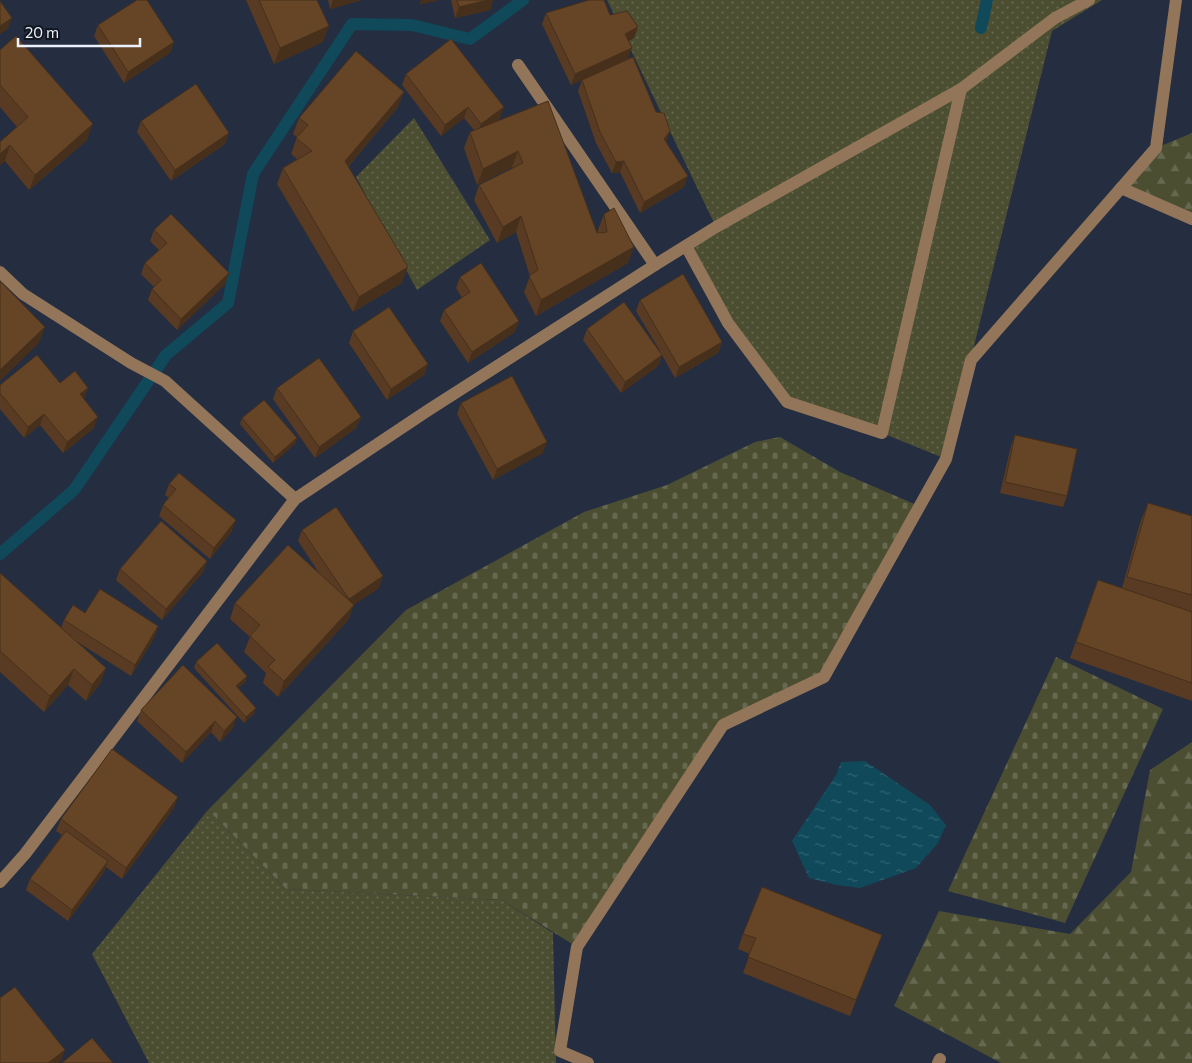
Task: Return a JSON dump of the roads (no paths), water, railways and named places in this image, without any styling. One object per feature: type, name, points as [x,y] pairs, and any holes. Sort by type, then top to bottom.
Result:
[{"type":"street","points":[[0,882],[25,854],[295,499],[427,411],[655,264],[716,227],[961,89],[1055,18],[1089,0]]},
{"type":"street","points":[[588,1063],[560,1051],[577,947],[723,725],[824,677],[946,459],[971,360],[1156,148],[1176,0]]},
{"type":"street","points":[[518,65],[655,264]]},
{"type":"street","points":[[686,246],[728,323],[787,402],[882,434],[961,89]]},
{"type":"street","points":[[1121,188],[1192,219]]},
{"type":"street","points":[[0,272],[23,294],[131,363],[165,381],[295,499]]},
{"type":"water","points":[[865,761],[930,805],[946,825],[938,843],[916,868],[860,888],[809,878],[792,841],[836,775],[841,762]]},
{"type":"waterway","points":[[0,554],[74,490],[166,355],[228,303],[253,174],[352,24],[412,25],[470,39],[523,0]]},
{"type":"waterway","points":[[981,28],[987,0]]}]
